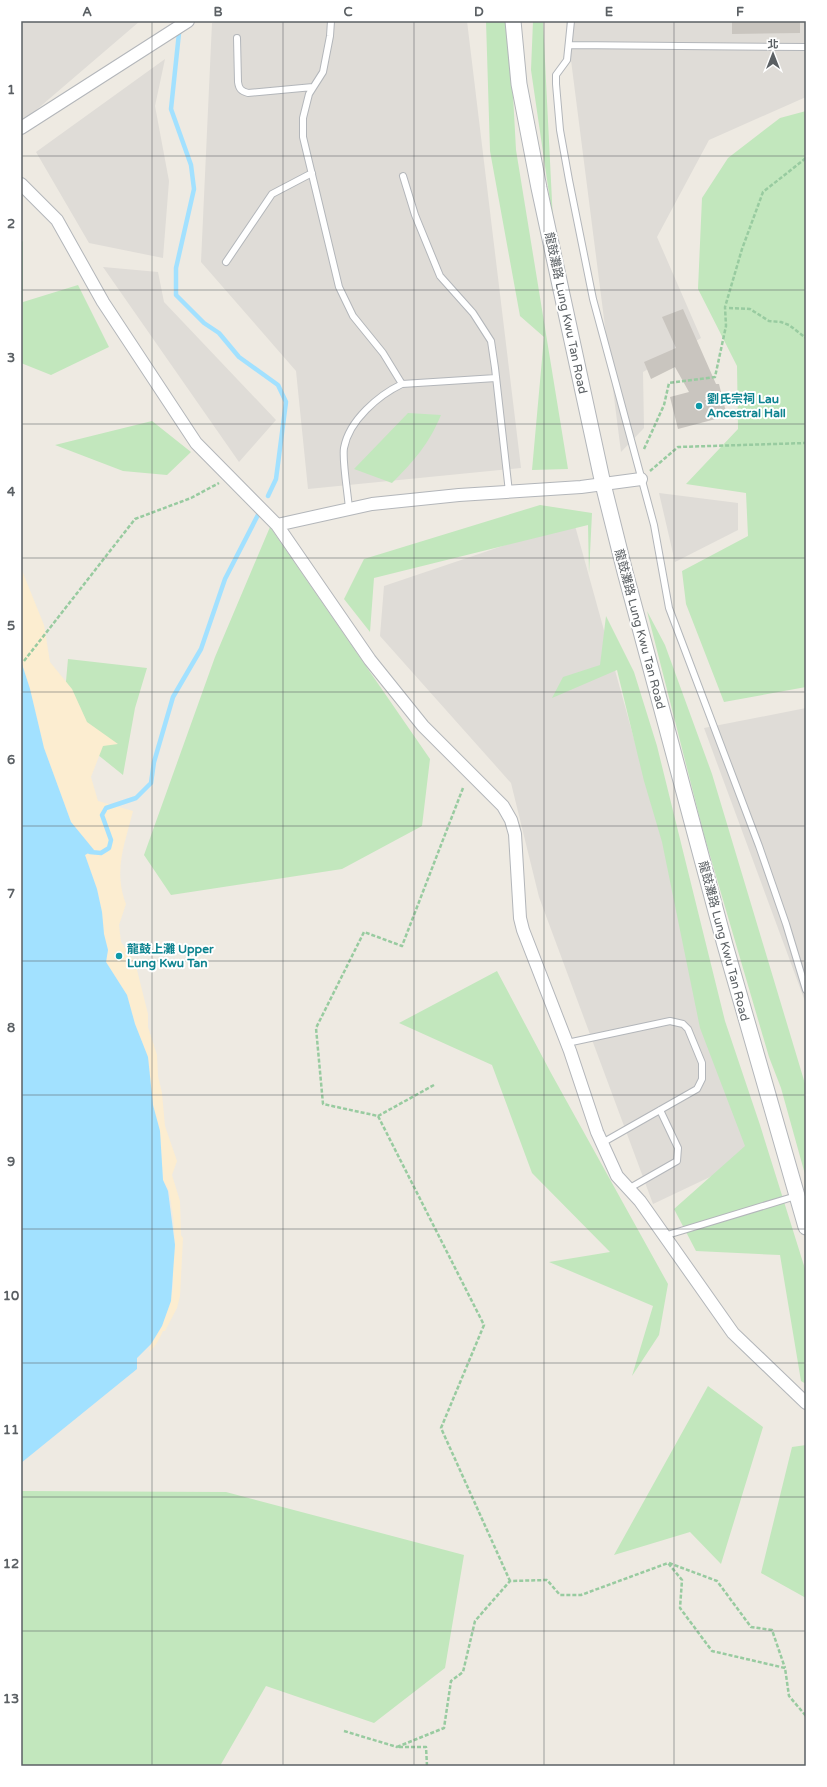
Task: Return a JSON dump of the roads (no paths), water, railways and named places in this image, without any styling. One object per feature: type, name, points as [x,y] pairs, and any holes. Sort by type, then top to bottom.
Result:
[{"type":"street","points":[[21,128],[188,21]]},
{"type":"street","name":"龍鼓灘路 Lung Kwu Tan Road","points":[[513,21],[519,84],[539,188],[604,484],[625,572],[725,945],[806,1227]]},
{"type":"street","points":[[21,184],[57,220],[104,302],[196,443],[231,476],[277,525],[370,660],[423,726],[503,806],[511,820],[516,844],[520,918],[567,1043],[602,1143],[617,1176],[640,1201],[733,1333],[806,1403]]},
{"type":"street","points":[[277,525],[372,504],[459,495],[641,480]]},
{"type":"lane","points":[[331,21],[330,36],[323,72],[309,94],[303,118],[303,137],[339,287],[353,316],[383,353],[402,384]]},
{"type":"lane","points":[[571,21],[567,60],[555,78],[560,130],[578,233],[593,300],[654,525],[669,608],[759,846],[786,924],[806,990]]},
{"type":"lane","points":[[237,38],[238,82],[239,88],[243,91],[248,93],[313,87]]},
{"type":"lane","points":[[569,45],[806,47]]},
{"type":"lane","points":[[226,262],[272,194],[312,173]]},
{"type":"lane","points":[[403,176],[415,215],[440,276],[474,313],[491,341],[509,492]]},
{"type":"lane","points":[[349,509],[344,448],[350,430],[369,408],[390,390],[402,384],[496,378]]},
{"type":"lane","points":[[567,1043],[670,1021],[683,1024],[688,1029],[702,1063],[702,1079],[697,1090],[602,1143]]},
{"type":"lane","points":[[628,1189],[678,1161],[678,1148],[660,1110]]},
{"type":"lane","points":[[664,1236],[796,1196]]},
{"type":"water","points":[[21,661],[30,689],[44,748],[71,822],[94,850],[85,855],[97,889],[102,912],[104,934],[108,950],[106,962],[127,995],[135,1024],[148,1057],[153,1105],[160,1131],[163,1180],[168,1191],[175,1245],[171,1301],[162,1326],[151,1344],[137,1358],[137,1369],[21,1463]]},
{"type":"waterway","points":[[179,33],[171,109],[191,165],[194,189],[176,268],[176,295],[204,323],[219,333],[239,357],[278,385],[286,402],[276,479],[268,496]]},
{"type":"waterway","points":[[90,852],[101,853],[109,848],[111,840],[102,815],[106,808],[136,798],[151,783],[154,762],[173,697],[201,649],[225,579],[260,511]]},
{"type":"place","name":"劉氏宗祠 Lau Ancestral Hall","points":[[699,406]]},
{"type":"place","name":"龍鼓上灘 Upper Lung Kwu Tan","points":[[119,956]]}]
